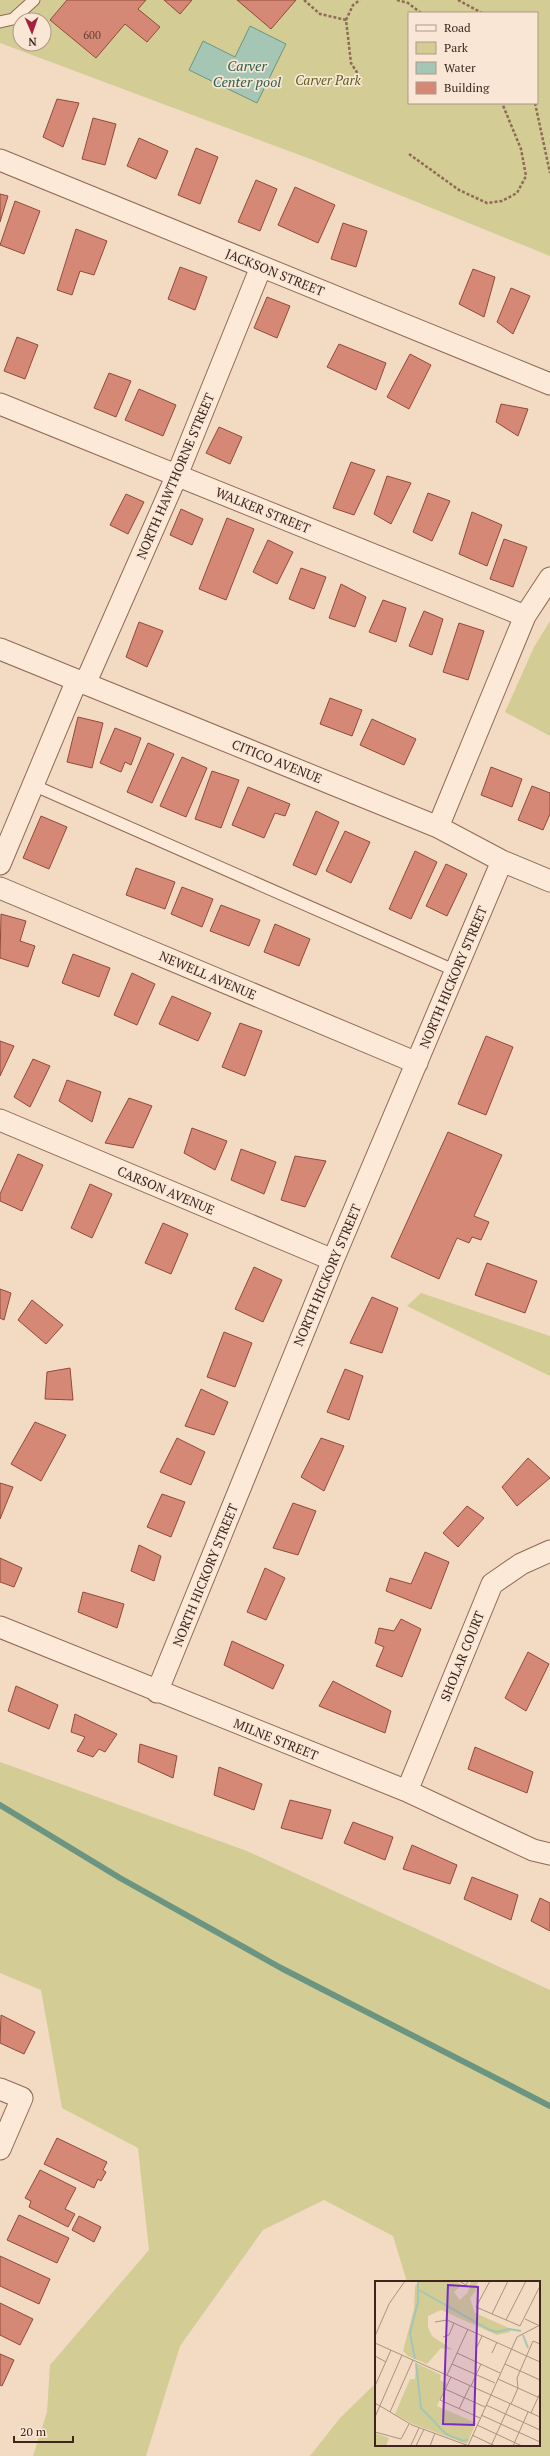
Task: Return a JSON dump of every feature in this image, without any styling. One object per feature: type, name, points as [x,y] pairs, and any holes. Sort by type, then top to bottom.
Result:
[{"type":"street","name":"JACKSON STREET","points":[[0,160],[550,384]]},
{"type":"street","name":"NORTH HAWTHORNE STREET","points":[[0,864],[33,785],[177,475],[261,267]]},
{"type":"street","name":"WALKER STREET","points":[[0,404],[526,616]]},
{"type":"street","points":[[438,827],[526,616],[550,578]]},
{"type":"street","name":"CITICO AVENUE","points":[[0,649],[438,827],[502,861],[550,881]]},
{"type":"street","name":"NORTH HICKORY STREET","points":[[157,1692],[333,1260],[502,861]]},
{"type":"street","name":"NEWELL AVENUE","points":[[0,888],[417,1063]]},
{"type":"street","name":"CARSON AVENUE","points":[[0,1120],[333,1260]]},
{"type":"street","name":"SHOLAR COURT","points":[[407,1791],[492,1584],[521,1564],[550,1551]]},
{"type":"street","name":"MILNE STREET","points":[[0,1627],[157,1692],[407,1791],[534,1850],[550,1854]]},
{"type":"street","points":[[0,2089],[22,2098],[0,2149]]},
{"type":"lane","points":[[0,22],[13,20],[34,0]]},
{"type":"lane","points":[[33,785],[456,971]]},
{"type":"path","points":[[304,0],[320,14],[346,20]]},
{"type":"path","points":[[358,74],[351,63],[346,20],[353,5],[360,0]]},
{"type":"path","points":[[397,0],[408,3],[420,12]]},
{"type":"path","points":[[458,0],[480,12]]},
{"type":"path","points":[[409,154],[460,190],[488,203],[502,201],[517,193],[526,176],[521,149],[502,104]]},
{"type":"path","points":[[535,104],[550,173]]},
{"type":"green space","name":"Carver Park","points":[[0,0],[550,0],[550,256],[313,160],[24,52],[52,52],[52,12],[12,12],[12,47],[0,43]]},
{"type":"green space","points":[[550,621],[550,736],[505,712],[534,647]]},
{"type":"green space","points":[[421,1293],[550,1336],[550,1376],[407,1306]]},
{"type":"green space","points":[[0,1762],[247,1851],[550,1990],[550,2456],[310,2456],[340,2418],[375,2384],[375,2446],[540,2446],[540,2281],[407,2281],[393,2236],[324,2200],[263,2230],[180,2346],[146,2456],[33,2456],[47,2412],[50,2365],[149,2250],[138,2148],[62,2108],[41,1990],[0,1973]]},
{"type":"water","name":"Carver Center pool","points":[[250,26],[286,44],[257,103],[189,70],[203,41],[235,57]]},
{"type":"building","points":[[67,0],[146,0],[138,9],[160,27],[147,42],[125,24],[96,58],[52,22],[52,18]]},
{"type":"building","points":[[164,0],[192,0],[180,14]]},
{"type":"building","points":[[237,0],[296,0],[271,29]]},
{"type":"building","points":[[57,99],[79,103],[63,147],[43,137]]},
{"type":"building","points":[[93,118],[116,124],[105,165],[82,159]]},
{"type":"building","points":[[139,138],[168,151],[156,179],[127,166]]},
{"type":"building","points":[[196,148],[218,157],[200,204],[178,195]]},
{"type":"building","points":[[256,180],[277,189],[260,231],[238,222]]},
{"type":"building","points":[[295,187],[335,205],[318,243],[278,225]]},
{"type":"building","points":[[0,194],[8,196],[0,222]]},
{"type":"building","points":[[15,201],[40,211],[24,254],[0,245]]},
{"type":"building","points":[[343,223],[367,231],[356,267],[331,259]]},
{"type":"building","points":[[76,229],[107,241],[94,275],[80,271],[72,295],[57,290]]},
{"type":"building","points":[[180,267],[207,277],[195,310],[168,299]]},
{"type":"building","points":[[473,269],[495,277],[484,317],[459,304]]},
{"type":"building","points":[[511,288],[530,296],[513,334],[497,322]]},
{"type":"building","points":[[267,297],[290,306],[277,338],[254,328]]},
{"type":"building","points":[[17,337],[38,345],[25,379],[4,371]]},
{"type":"building","points":[[339,344],[386,363],[376,390],[327,367]]},
{"type":"building","points":[[410,354],[431,365],[409,409],[387,397]]},
{"type":"building","points":[[109,373],[131,381],[116,417],[94,408]]},
{"type":"building","points":[[139,389],[176,405],[163,436],[125,420]]},
{"type":"building","points":[[501,404],[528,409],[518,436],[496,422]]},
{"type":"building","points":[[219,427],[242,437],[230,464],[206,453]]},
{"type":"building","points":[[351,462],[375,470],[354,515],[333,508]]},
{"type":"building","points":[[387,476],[411,483],[391,524],[374,514]]},
{"type":"building","points":[[428,493],[450,501],[432,541],[413,532]]},
{"type":"building","points":[[126,494],[144,502],[128,534],[110,525]]},
{"type":"building","points":[[181,509],[203,519],[192,545],[170,535]]},
{"type":"building","points":[[472,512],[502,525],[487,566],[459,554]]},
{"type":"building","points":[[227,518],[254,529],[226,600],[199,589]]},
{"type":"building","points":[[504,539],[527,547],[513,587],[490,579]]},
{"type":"building","points":[[268,540],[293,552],[277,584],[253,572]]},
{"type":"building","points":[[301,568],[326,577],[314,609],[289,599]]},
{"type":"building","points":[[341,584],[366,597],[355,627],[329,618]]},
{"type":"building","points":[[383,600],[406,608],[396,642],[369,632]]},
{"type":"building","points":[[424,611],[443,619],[432,655],[409,646]]},
{"type":"building","points":[[139,622],[163,631],[147,667],[126,657]]},
{"type":"building","points":[[459,623],[484,631],[468,680],[443,672]]},
{"type":"building","points":[[330,698],[362,710],[352,736],[320,724]]},
{"type":"building","points":[[78,717],[103,723],[92,768],[67,762]]},
{"type":"building","points":[[372,719],[416,739],[404,765],[360,745]]},
{"type":"building","points":[[115,728],[141,738],[131,765],[125,762],[121,772],[100,763]]},
{"type":"building","points":[[148,743],[174,754],[152,803],[127,792]]},
{"type":"building","points":[[182,757],[207,768],[186,817],[160,806]]},
{"type":"building","points":[[491,767],[522,779],[512,807],[481,795]]},
{"type":"building","points":[[212,771],[239,780],[221,828],[195,819]]},
{"type":"building","points":[[532,786],[550,793],[550,814],[543,830],[518,820]]},
{"type":"building","points":[[248,787],[290,804],[285,816],[275,813],[264,838],[232,825]]},
{"type":"building","points":[[316,811],[339,822],[316,875],[293,865]]},
{"type":"building","points":[[41,816],[67,827],[49,869],[23,858]]},
{"type":"building","points":[[345,831],[370,842],[351,883],[326,871]]},
{"type":"building","points":[[415,851],[437,862],[411,919],[389,909]]},
{"type":"building","points":[[446,864],[467,874],[447,916],[426,906]]},
{"type":"building","points":[[136,868],[175,882],[165,909],[126,895]]},
{"type":"building","points":[[182,887],[213,899],[202,927],[171,914]]},
{"type":"building","points":[[221,905],[260,920],[249,946],[210,931]]},
{"type":"building","points":[[1,914],[26,921],[20,941],[35,946],[28,967],[0,958]]},
{"type":"building","points":[[275,924],[310,939],[299,966],[264,952]]},
{"type":"building","points":[[73,954],[110,968],[99,997],[62,983]]},
{"type":"building","points":[[132,973],[155,984],[137,1025],[114,1015]]},
{"type":"building","points":[[172,996],[211,1013],[198,1041],[159,1024]]},
{"type":"building","points":[[240,1023],[262,1031],[245,1076],[222,1067]]},
{"type":"building","points":[[486,1036],[513,1047],[486,1115],[458,1104]]},
{"type":"building","points":[[0,1041],[14,1046],[0,1076]]},
{"type":"building","points":[[33,1059],[50,1066],[30,1107],[14,1097]]},
{"type":"building","points":[[67,1080],[101,1092],[92,1122],[59,1101]]},
{"type":"building","points":[[129,1098],[152,1106],[133,1148],[105,1143]]},
{"type":"building","points":[[192,1128],[227,1141],[215,1170],[184,1153]]},
{"type":"building","points":[[448,1132],[502,1155],[474,1216],[489,1222],[481,1240],[472,1237],[469,1243],[457,1238],[439,1279],[391,1257]]},
{"type":"building","points":[[241,1149],[276,1162],[264,1194],[231,1180]]},
{"type":"building","points":[[18,1154],[43,1165],[22,1211],[0,1201],[0,1194]]},
{"type":"building","points":[[295,1156],[326,1161],[305,1207],[281,1200]]},
{"type":"building","points":[[90,1184],[112,1194],[92,1238],[71,1228]]},
{"type":"building","points":[[163,1223],[188,1234],[171,1274],[145,1263]]},
{"type":"building","points":[[487,1263],[537,1281],[525,1313],[475,1295]]},
{"type":"building","points":[[254,1267],[282,1280],[263,1322],[235,1309]]},
{"type":"building","points":[[0,1289],[11,1293],[4,1320],[0,1318]]},
{"type":"building","points":[[372,1297],[398,1308],[382,1353],[350,1343]]},
{"type":"building","points":[[32,1300],[63,1325],[46,1344],[18,1320]]},
{"type":"building","points":[[224,1332],[252,1343],[235,1387],[207,1377]]},
{"type":"building","points":[[70,1368],[73,1400],[45,1399],[47,1372]]},
{"type":"building","points":[[345,1369],[363,1376],[349,1420],[327,1412]]},
{"type":"building","points":[[201,1389],[228,1402],[214,1435],[185,1426]]},
{"type":"building","points":[[35,1422],[66,1435],[41,1481],[11,1464]]},
{"type":"building","points":[[177,1438],[205,1452],[191,1485],[160,1472]]},
{"type":"building","points":[[321,1438],[344,1446],[324,1491],[301,1477]]},
{"type":"building","points":[[528,1458],[550,1478],[517,1506],[502,1487]]},
{"type":"building","points":[[0,1483],[13,1487],[0,1519]]},
{"type":"building","points":[[162,1494],[185,1502],[171,1537],[147,1527]]},
{"type":"building","points":[[293,1503],[316,1511],[298,1555],[273,1548]]},
{"type":"building","points":[[467,1506],[484,1518],[458,1547],[443,1533]]},
{"type":"building","points":[[139,1545],[161,1556],[154,1581],[131,1571]]},
{"type":"building","points":[[425,1552],[449,1562],[431,1609],[386,1591],[390,1578],[411,1584]]},
{"type":"building","points":[[0,1558],[22,1568],[14,1587],[0,1582]]},
{"type":"building","points":[[265,1568],[285,1578],[266,1620],[247,1612]]},
{"type":"building","points":[[83,1592],[124,1604],[117,1628],[78,1612]]},
{"type":"building","points":[[401,1619],[421,1629],[402,1677],[376,1666],[384,1647],[375,1643],[379,1628],[394,1631]]},
{"type":"building","points":[[232,1641],[284,1665],[273,1689],[224,1665]]},
{"type":"building","points":[[528,1652],[549,1664],[526,1711],[505,1698]]},
{"type":"building","points":[[333,1681],[391,1711],[385,1733],[319,1706]]},
{"type":"building","points":[[16,1686],[58,1705],[49,1729],[8,1711]]},
{"type":"building","points":[[75,1714],[117,1734],[105,1752],[99,1749],[93,1757],[77,1751],[85,1737],[71,1732]]},
{"type":"building","points":[[140,1744],[177,1756],[173,1778],[138,1762]]},
{"type":"building","points":[[475,1747],[533,1772],[527,1793],[468,1769]]},
{"type":"building","points":[[219,1767],[262,1784],[254,1810],[214,1795]]},
{"type":"building","points":[[290,1800],[331,1810],[322,1839],[281,1828]]},
{"type":"building","points":[[353,1822],[393,1837],[385,1860],[344,1843]]},
{"type":"building","points":[[412,1845],[457,1865],[450,1884],[403,1869]]},
{"type":"building","points":[[472,1877],[518,1895],[511,1920],[464,1899]]},
{"type":"building","points":[[540,1898],[550,1903],[550,1931],[531,1921]]},
{"type":"building","points":[[1,2015],[35,2032],[24,2054],[0,2043]]},
{"type":"building","points":[[57,2138],[107,2162],[103,2170],[106,2172],[101,2181],[98,2179],[94,2188],[44,2164]]},
{"type":"building","points":[[40,2170],[76,2188],[65,2209],[75,2214],[68,2227],[29,2207],[31,2201],[25,2198]]},
{"type":"building","points":[[19,2215],[69,2238],[57,2263],[7,2240]]},
{"type":"building","points":[[79,2216],[101,2227],[94,2242],[72,2230]]},
{"type":"building","points":[[0,2256],[50,2279],[39,2304],[0,2286]]},
{"type":"building","points":[[0,2303],[33,2319],[20,2345],[0,2335]]},
{"type":"building","points":[[0,2354],[14,2360],[2,2386],[0,2385]]},
{"type":"waterway","points":[[0,1805],[120,1878],[281,1968],[550,2106]]}]
